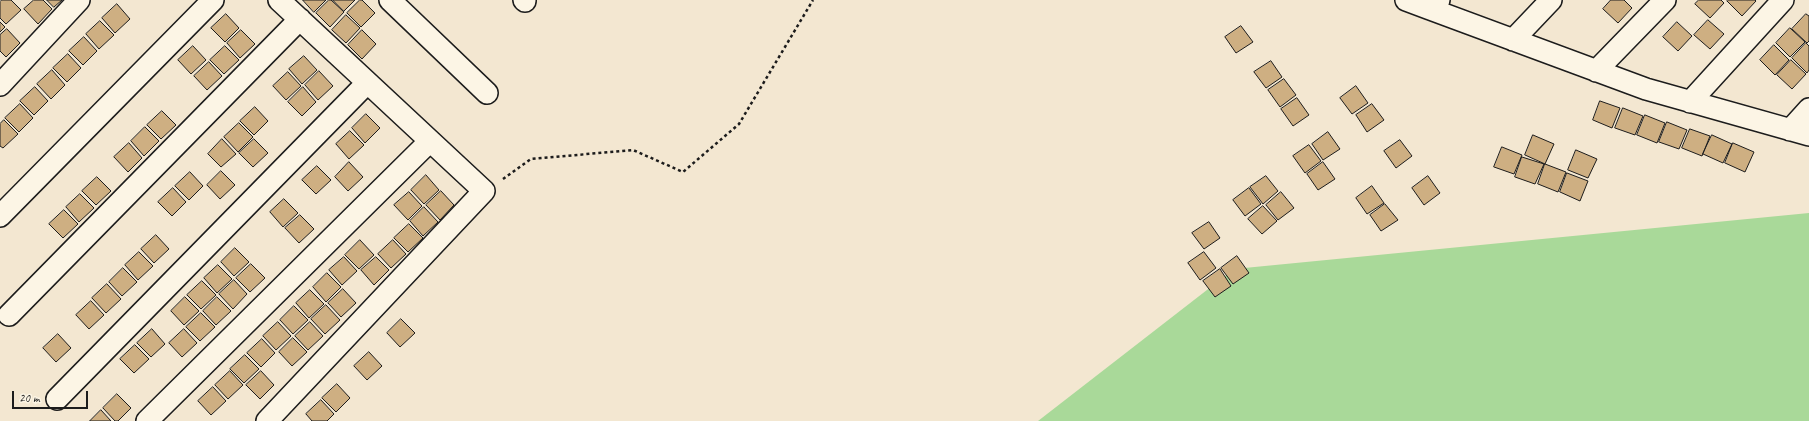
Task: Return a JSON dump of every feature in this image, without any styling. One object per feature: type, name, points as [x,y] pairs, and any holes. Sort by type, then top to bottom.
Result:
[{"type":"street","points":[[0,85],[79,0]]},
{"type":"street","points":[[0,216],[213,0]]},
{"type":"street","points":[[267,421],[484,191],[279,0]]},
{"type":"street","points":[[390,0],[486,93]]},
{"type":"street","points":[[1406,0],[1434,4],[1513,40],[1646,89],[1800,132],[1809,109]]},
{"type":"street","points":[[1513,40],[1551,0]]},
{"type":"street","points":[[1596,71],[1665,0]]},
{"type":"street","points":[[1690,102],[1782,0]]},
{"type":"street","points":[[9,315],[300,19]]},
{"type":"street","points":[[57,399],[368,83]]},
{"type":"street","points":[[148,421],[430,141]]},
{"type":"path","points":[[484,191],[531,159],[633,150],[683,172],[739,124],[813,0]]},
{"type":"green space","points":[[1809,213],[1809,421],[1038,421],[1234,269]]},
{"type":"building","points":[[2,0],[11,0],[21,10],[6,24],[0,18],[0,2]]},
{"type":"building","points":[[34,0],[43,0],[52,9],[38,24],[24,9]]},
{"type":"building","points":[[47,0],[62,0],[54,7]]},
{"type":"building","points":[[303,0],[326,0],[314,12]]},
{"type":"building","points":[[329,0],[331,0],[344,12],[330,27],[316,13]]},
{"type":"building","points":[[333,0],[355,0],[344,11]]},
{"type":"building","points":[[360,0],[362,0],[375,13],[361,27],[347,13]]},
{"type":"building","points":[[1611,0],[1624,0],[1632,8],[1618,23],[1603,9]]},
{"type":"building","points":[[1699,0],[1721,0],[1724,3],[1710,18],[1695,4]]},
{"type":"building","points":[[1727,1],[1756,1],[1742,16]]},
{"type":"building","points":[[117,4],[130,19],[115,33],[102,18]]},
{"type":"building","points":[[226,14],[239,28],[225,42],[211,28]]},
{"type":"building","points":[[1806,14],[1809,16],[1809,41],[1807,43],[1792,29]]},
{"type":"building","points":[[346,15],[360,28],[346,43],[332,30]]},
{"type":"building","points":[[1708,20],[1724,34],[1710,49],[1694,35]]},
{"type":"building","points":[[100,21],[114,35],[99,49],[86,34]]},
{"type":"building","points":[[0,22],[5,27],[0,32]]},
{"type":"building","points":[[1677,22],[1692,36],[1678,51],[1663,37]]},
{"type":"building","points":[[1241,26],[1253,42],[1236,53],[1225,37]]},
{"type":"building","points":[[1790,28],[1805,42],[1790,57],[1776,43]]},
{"type":"building","points":[[7,29],[20,43],[6,57],[0,51],[0,35]]},
{"type":"building","points":[[241,30],[255,44],[240,58],[227,43]]},
{"type":"building","points":[[362,30],[376,44],[362,59],[348,45]]},
{"type":"building","points":[[84,37],[97,51],[83,65],[69,51]]},
{"type":"building","points":[[1806,43],[1809,46],[1809,70],[1807,73],[1792,58]]},
{"type":"building","points":[[1774,45],[1789,60],[1775,75],[1760,60]]},
{"type":"building","points":[[193,46],[206,60],[191,74],[178,60]]},
{"type":"building","points":[[225,46],[239,60],[224,74],[210,60]]},
{"type":"building","points":[[68,54],[81,68],[67,82],[53,68]]},
{"type":"building","points":[[304,56],[317,70],[302,84],[289,69]]},
{"type":"building","points":[[1791,60],[1806,74],[1792,89],[1777,75]]},
{"type":"building","points":[[1271,61],[1282,77],[1266,88],[1254,72]]},
{"type":"building","points":[[209,62],[222,76],[207,90],[194,76]]},
{"type":"building","points":[[52,70],[65,85],[51,99],[37,84]]},
{"type":"building","points":[[319,71],[333,86],[318,100],[305,85]]},
{"type":"building","points":[[288,72],[301,86],[286,100],[273,86]]},
{"type":"building","points":[[1284,79],[1296,95],[1280,107],[1268,90]]},
{"type":"building","points":[[1356,86],[1368,103],[1352,114],[1340,98]]},
{"type":"building","points":[[35,87],[48,101],[34,115],[20,101]]},
{"type":"building","points":[[303,87],[316,102],[302,116],[288,102]]},
{"type":"building","points":[[1297,98],[1309,115],[1293,126],[1281,109]]},
{"type":"building","points":[[1600,101],[1620,108],[1612,128],[1593,120]]},
{"type":"building","points":[[20,104],[33,118],[19,132],[5,118]]},
{"type":"building","points":[[1372,104],[1384,120],[1367,132],[1356,115]]},
{"type":"building","points":[[255,107],[268,121],[254,135],[240,121]]},
{"type":"building","points":[[1623,108],[1643,116],[1635,135],[1615,128]]},
{"type":"building","points":[[162,111],[176,125],[161,139],[147,125]]},
{"type":"building","points":[[366,114],[380,128],[365,143],[352,128]]},
{"type":"building","points":[[1645,115],[1665,123],[1657,143],[1637,135]]},
{"type":"building","points":[[4,120],[18,134],[3,148],[0,146],[0,124]]},
{"type":"building","points":[[1667,122],[1687,130],[1679,149],[1659,142]]},
{"type":"building","points":[[239,123],[253,137],[238,152],[224,137]]},
{"type":"building","points":[[145,127],[159,141],[144,156],[131,141]]},
{"type":"building","points":[[1690,129],[1710,136],[1702,156],[1682,148]]},
{"type":"building","points":[[350,131],[364,145],[349,159],[336,144]]},
{"type":"building","points":[[1328,132],[1340,149],[1323,160],[1312,144]]},
{"type":"building","points":[[1533,135],[1554,144],[1545,164],[1525,155]]},
{"type":"building","points":[[1712,135],[1732,144],[1723,163],[1703,154]]},
{"type":"building","points":[[222,139],[236,154],[221,167],[208,154]]},
{"type":"building","points":[[254,139],[268,153],[253,167],[239,153]]},
{"type":"building","points":[[1400,140],[1412,156],[1396,168],[1384,151]]},
{"type":"building","points":[[129,143],[142,158],[128,172],[114,157]]},
{"type":"building","points":[[1733,143],[1754,152],[1745,172],[1725,163]]},
{"type":"building","points":[[1309,145],[1321,161],[1305,173],[1293,156]]},
{"type":"building","points":[[1502,147],[1522,155],[1514,174],[1494,167]]},
{"type":"building","points":[[1576,150],[1597,159],[1588,178],[1568,170]]},
{"type":"building","points":[[1522,157],[1544,164],[1535,184],[1515,177]]},
{"type":"building","points":[[349,162],[363,177],[348,191],[335,177]]},
{"type":"building","points":[[1323,162],[1335,179],[1318,190],[1307,174]]},
{"type":"building","points":[[1545,164],[1566,172],[1558,192],[1538,184]]},
{"type":"building","points":[[317,166],[331,180],[316,194],[302,180]]},
{"type":"building","points":[[221,171],[235,185],[220,199],[207,185]]},
{"type":"building","points":[[190,172],[203,186],[189,200],[175,186]]},
{"type":"building","points":[[1567,173],[1588,181],[1580,201],[1560,192]]},
{"type":"building","points":[[426,175],[439,190],[424,204],[411,190]]},
{"type":"building","points":[[1266,176],[1278,191],[1263,204],[1250,187]]},
{"type":"building","points":[[1428,176],[1440,193],[1424,205],[1412,188]]},
{"type":"building","points":[[97,177],[111,191],[96,205],[82,191]]},
{"type":"building","points":[[1372,186],[1384,203],[1367,214],[1356,198]]},
{"type":"building","points":[[173,188],[186,202],[172,216],[158,202]]},
{"type":"building","points":[[1249,188],[1261,204],[1245,216],[1233,200]]},
{"type":"building","points":[[441,191],[454,205],[440,220],[426,205]]},
{"type":"building","points":[[409,192],[422,206],[408,220],[394,205]]},
{"type":"building","points":[[1281,192],[1294,208],[1278,220],[1266,205]]},
{"type":"building","points":[[80,194],[94,208],[79,222],[66,207]]},
{"type":"building","points":[[284,199],[298,213],[283,227],[270,212]]},
{"type":"building","points":[[1385,204],[1398,220],[1381,231],[1370,215]]},
{"type":"building","points":[[1263,206],[1277,221],[1262,234],[1248,219]]},
{"type":"building","points":[[424,207],[438,222],[423,236],[410,221]]},
{"type":"building","points":[[64,210],[78,224],[63,238],[49,224]]},
{"type":"building","points":[[300,215],[314,229],[299,243],[285,228]]},
{"type":"building","points":[[1209,222],[1220,238],[1204,249],[1192,233]]},
{"type":"building","points":[[409,224],[423,238],[408,252],[394,238]]},
{"type":"building","points":[[156,235],[169,249],[154,263],[141,249]]},
{"type":"building","points":[[360,240],[374,255],[359,269],[345,255]]},
{"type":"building","points":[[393,240],[406,254],[391,268],[378,254]]},
{"type":"building","points":[[235,248],[249,262],[234,276],[221,262]]},
{"type":"building","points":[[139,252],[153,266],[138,280],[125,265]]},
{"type":"building","points":[[1204,252],[1216,268],[1200,280],[1188,263]]},
{"type":"building","points":[[1237,256],[1249,273],[1233,284],[1221,268]]},
{"type":"building","points":[[344,257],[357,271],[342,285],[329,270]]},
{"type":"building","points":[[376,257],[389,270],[374,285],[361,270]]},
{"type":"building","points":[[251,264],[265,278],[250,292],[236,278]]},
{"type":"building","points":[[218,265],[232,279],[217,293],[204,278]]},
{"type":"building","points":[[123,268],[137,282],[122,296],[109,282]]},
{"type":"building","points":[[1220,269],[1231,286],[1215,297],[1203,281]]},
{"type":"building","points":[[327,273],[341,287],[326,302],[313,287]]},
{"type":"building","points":[[234,280],[247,294],[233,309],[219,294]]},
{"type":"building","points":[[202,281],[216,295],[201,309],[187,295]]},
{"type":"building","points":[[107,284],[121,299],[106,313],[92,298]]},
{"type":"building","points":[[343,289],[356,303],[341,317],[328,303]]},
{"type":"building","points":[[310,290],[324,304],[309,318],[296,303]]},
{"type":"building","points":[[185,297],[199,311],[184,325],[171,311]]},
{"type":"building","points":[[217,297],[231,311],[216,325],[203,311]]},
{"type":"building","points":[[91,301],[104,315],[89,329],[76,315]]},
{"type":"building","points":[[326,305],[340,320],[325,334],[311,319]]},
{"type":"building","points":[[294,306],[308,320],[293,334],[280,320]]},
{"type":"building","points":[[201,313],[215,327],[200,341],[186,327]]},
{"type":"building","points":[[401,319],[415,333],[400,347],[387,333]]},
{"type":"building","points":[[278,322],[291,336],[276,350],[263,336]]},
{"type":"building","points":[[310,322],[323,336],[308,350],[295,336]]},
{"type":"building","points":[[152,329],[165,344],[151,357],[137,343]]},
{"type":"building","points":[[184,329],[197,343],[182,357],[169,343]]},
{"type":"building","points":[[58,334],[71,348],[56,362],[43,348]]},
{"type":"building","points":[[293,338],[307,352],[292,366],[279,352]]},
{"type":"building","points":[[262,339],[275,353],[261,367],[247,353]]},
{"type":"building","points":[[135,345],[149,359],[134,373],[120,359]]},
{"type":"building","points":[[369,352],[382,366],[367,380],[354,366]]},
{"type":"building","points":[[245,355],[259,369],[244,383],[230,369]]},
{"type":"building","points":[[230,371],[243,385],[228,399],[215,385]]},
{"type":"building","points":[[261,371],[274,385],[260,399],[246,385]]},
{"type":"building","points":[[337,384],[350,398],[336,412],[322,398]]},
{"type":"building","points":[[213,387],[226,401],[211,415],[198,401]]},
{"type":"building","points":[[117,394],[131,408],[118,421],[115,421],[103,408]]},
{"type":"building","points":[[321,400],[334,414],[327,421],[312,421],[306,414]]},
{"type":"building","points":[[101,410],[111,421],[90,421]]}]
